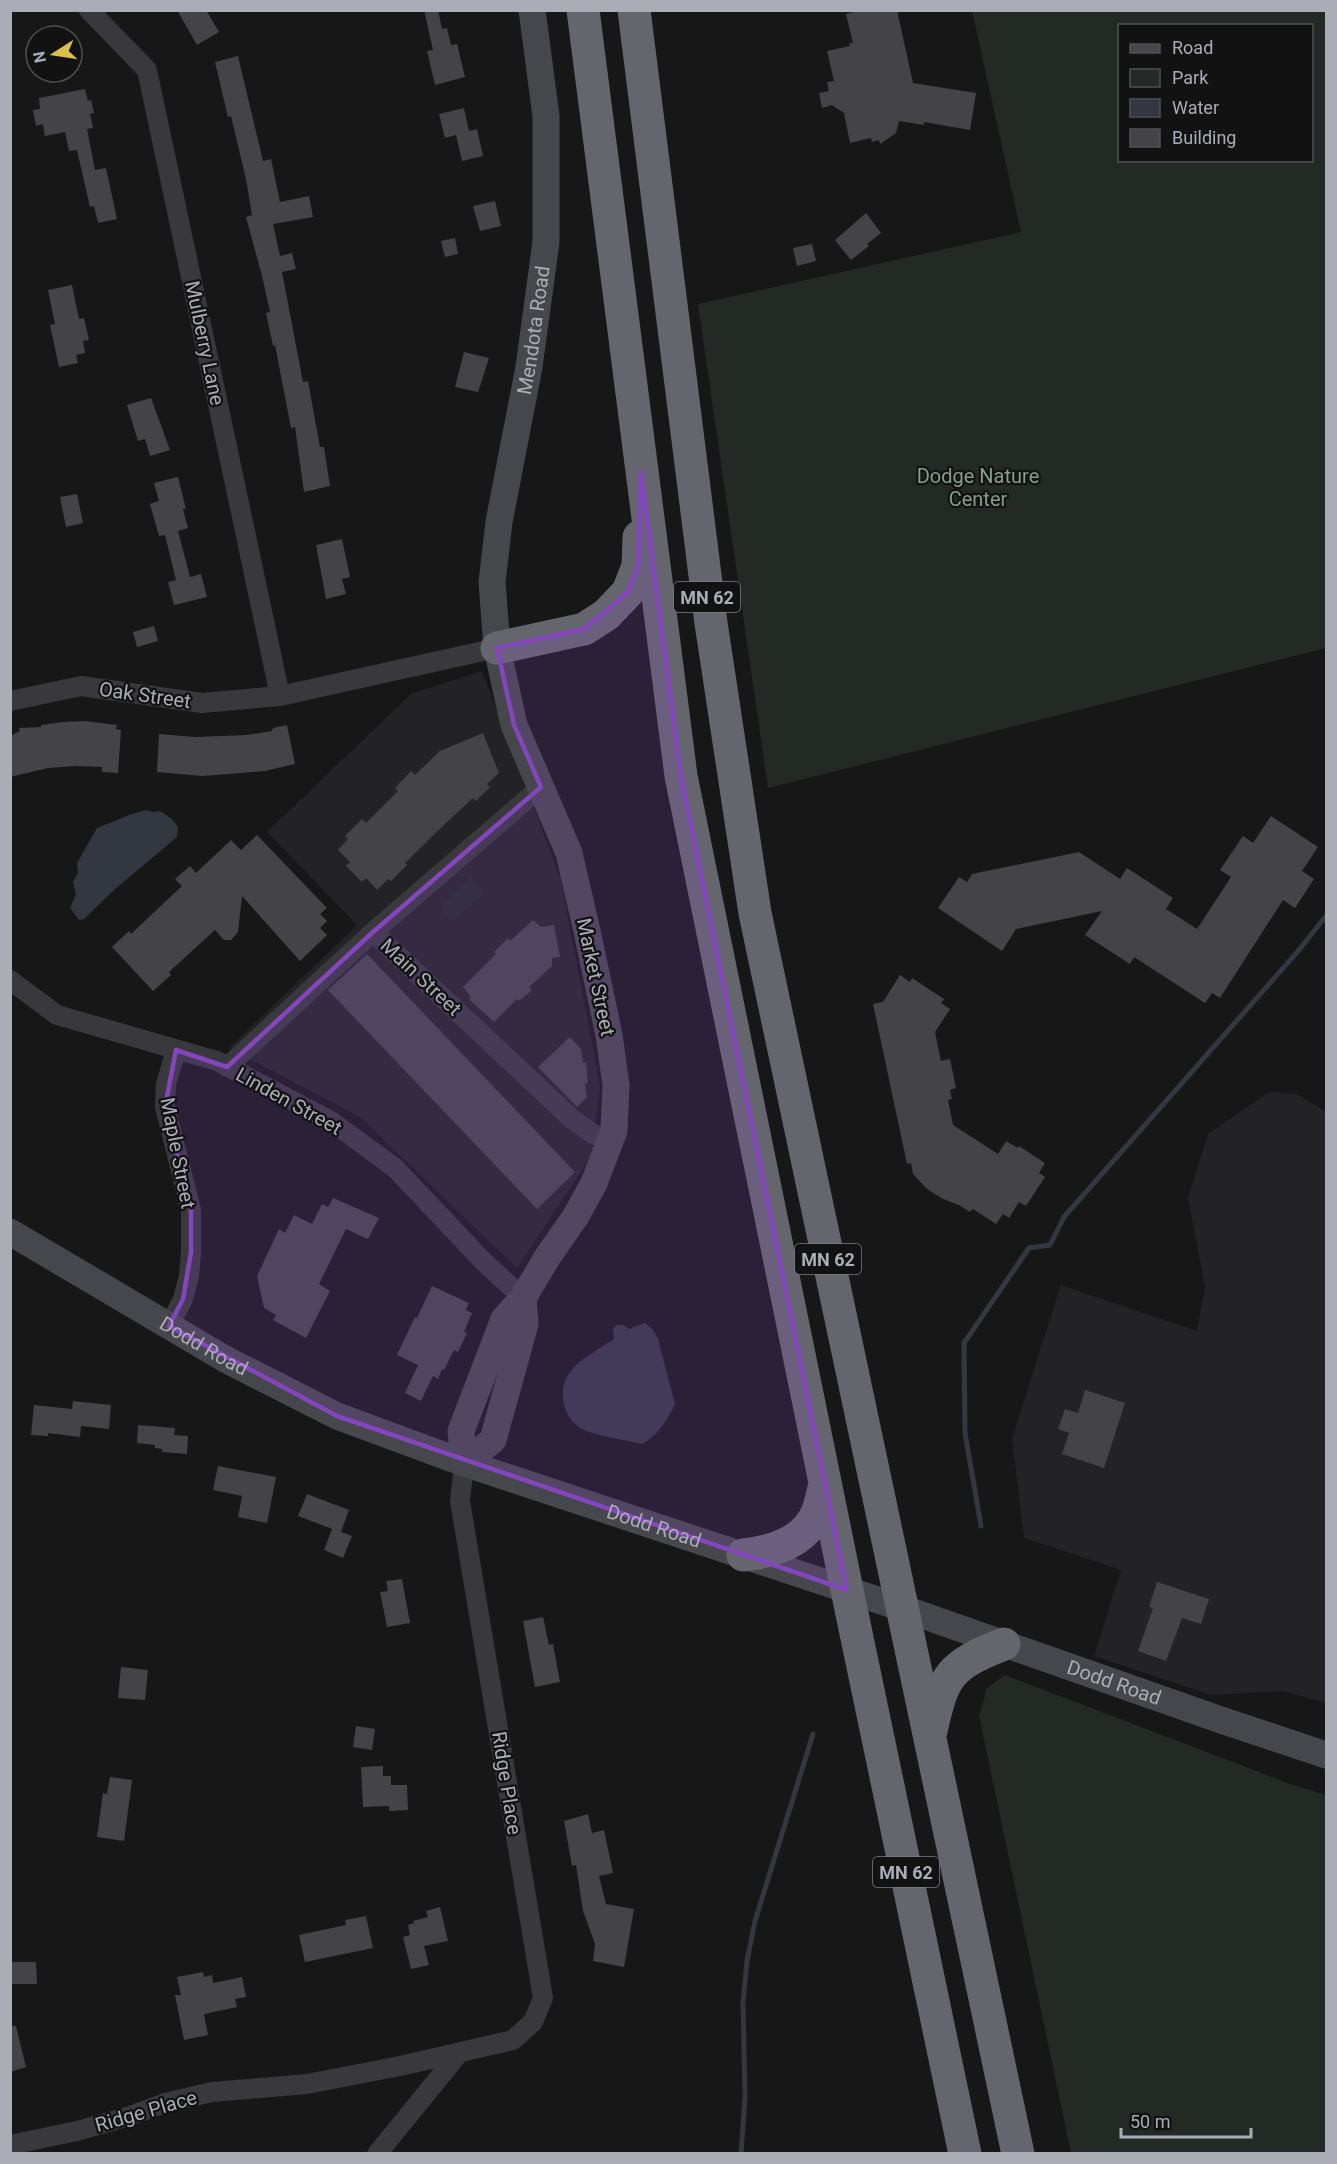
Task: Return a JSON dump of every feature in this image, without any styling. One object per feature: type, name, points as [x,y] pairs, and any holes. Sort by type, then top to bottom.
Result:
[{"type":"highway","name":"MN 62","points":[[583,10],[681,776],[825,1484],[965,2154]]},
{"type":"highway","name":"MN 62","points":[[634,10],[711,623],[755,910],[1018,2154]]},
{"type":"highway","points":[[497,648],[584,629],[606,615],[628,592],[638,566],[641,472]]},
{"type":"highway","points":[[743,1556],[777,1549],[804,1531],[817,1514],[825,1484]]},
{"type":"highway","points":[[929,1739],[939,1695],[946,1680],[957,1668],[969,1660],[1004,1644]]},
{"type":"street","name":"Mulberry Lane","points":[[89,10],[147,70],[280,696]]},
{"type":"street","name":"Mendota Road","points":[[497,648],[492,582],[495,552],[529,367],[546,242],[546,116],[532,10]]},
{"type":"street","name":"Oak Street","points":[[10,701],[81,686],[202,703],[280,696],[497,648]]},
{"type":"street","name":"Market Street","points":[[464,1463],[461,1431],[504,1319],[523,1298],[548,1256],[576,1216],[594,1183],[614,1131],[615,1085],[609,1035],[568,853],[514,724],[497,648]]},
{"type":"street","name":"Main Street","points":[[541,787],[373,932],[572,1119],[593,1134],[610,1140]]},
{"type":"street","points":[[227,1067],[373,932]]},
{"type":"street","name":"Linden Street","points":[[10,980],[57,1015],[217,1061],[331,1121],[395,1168],[483,1261],[523,1298]]},
{"type":"street","name":"Maple Street","points":[[169,1326],[183,1299],[189,1276],[191,1252],[191,1210],[165,1107],[166,1084],[176,1050]]},
{"type":"street","name":"Dodd Road","points":[[10,1232],[225,1359],[337,1416],[464,1463],[902,1608],[1326,1755]]},
{"type":"street","name":"Ridge Place","points":[[10,2145],[77,2130],[130,2116],[165,2103],[212,2092],[307,2084],[513,2040],[533,2022],[543,1998],[460,1501],[464,1463]]},
{"type":"street","points":[[377,2154],[460,2052]]},
{"type":"highlighted area","points":[[641,472],[681,776],[847,1590],[337,1416],[169,1326],[183,1299],[191,1252],[191,1210],[165,1107],[176,1050],[227,1067],[373,932],[541,787],[514,725],[497,648],[584,629],[628,592],[638,566]]},
{"type":"shaded area","points":[[482,671],[560,877],[600,1085],[592,1155],[517,1268],[360,1117],[229,1048],[357,925],[267,832],[411,694]]},
{"type":"shaded area","points":[[1269,1092],[1297,1094],[1326,1112],[1326,1703],[1283,1691],[1211,1695],[1094,1656],[1121,1570],[1024,1538],[1012,1438],[1061,1285],[1197,1331],[1205,1287],[1188,1197],[1208,1134]]},
{"type":"green space","name":"Dodge Nature Center","points":[[972,11],[1326,11],[1326,648],[768,788],[698,304],[1021,232]]},
{"type":"green space","points":[[471,877],[485,892],[452,922],[439,908]]},
{"type":"green space","points":[[1005,1675],[1290,1784],[1326,1795],[1326,2153],[1071,2153],[979,1716],[987,1688]]},
{"type":"water","points":[[146,810],[160,811],[172,819],[178,827],[177,837],[114,890],[84,919],[79,920],[70,908],[76,894],[73,882],[78,873],[77,863],[97,828]]},
{"type":"water","points":[[645,1323],[658,1339],[675,1404],[665,1422],[653,1436],[642,1444],[595,1434],[579,1427],[565,1408],[564,1384],[569,1374],[584,1359],[614,1339],[613,1329],[616,1325],[624,1325],[629,1329]]},
{"type":"building","points":[[177,10],[206,10],[219,32],[197,45]]},
{"type":"building","points":[[424,10],[438,10],[442,29],[447,28],[451,45],[457,44],[465,77],[435,85],[427,51],[433,50]]},
{"type":"building","points":[[862,10],[897,10],[913,83],[976,93],[970,130],[924,122],[924,125],[899,121],[896,133],[880,144],[879,140],[872,142],[871,138],[850,143],[844,113],[832,105],[822,108],[819,93],[829,91],[827,82],[834,81],[827,51],[850,46],[849,43],[853,43],[846,14]]},
{"type":"building","points":[[238,56],[263,161],[271,159],[280,202],[309,196],[313,217],[273,224],[280,256],[292,253],[296,269],[282,272],[303,382],[308,381],[320,447],[324,447],[330,486],[304,492],[295,427],[291,428],[275,345],[273,346],[266,313],[270,312],[246,217],[252,215],[246,179],[215,62]]},
{"type":"building","points":[[85,89],[94,113],[90,114],[93,128],[87,129],[95,170],[106,168],[117,219],[98,223],[94,206],[90,207],[77,150],[69,151],[65,132],[45,136],[43,124],[36,126],[33,110],[40,109],[39,98]]},
{"type":"building","points":[[464,108],[469,131],[477,129],[483,156],[462,161],[456,135],[445,138],[439,114]]},
{"type":"building","points":[[495,201],[501,226],[480,231],[473,206]]},
{"type":"building","points":[[866,213],[881,233],[851,260],[835,240]]},
{"type":"building","points":[[455,238],[458,254],[445,257],[441,241]]},
{"type":"building","points":[[812,244],[816,261],[797,266],[793,248]]},
{"type":"building","points":[[72,285],[79,319],[84,318],[89,340],[83,341],[85,353],[76,355],[78,363],[59,367],[50,325],[55,324],[48,290]]},
{"type":"building","points":[[464,352],[489,358],[478,392],[455,387]]},
{"type":"building","points":[[151,398],[170,450],[150,456],[145,439],[138,441],[127,405]]},
{"type":"building","points":[[178,477],[188,528],[178,531],[190,577],[201,574],[207,597],[174,605],[168,582],[176,580],[165,535],[159,536],[150,504],[159,501],[154,483]]},
{"type":"building","points":[[77,494],[83,523],[66,527],[60,497]]},
{"type":"building","points":[[342,539],[350,577],[342,579],[346,594],[326,599],[316,545]]},
{"type":"building","points":[[154,626],[158,641],[137,647],[133,632]]},
{"type":"building","points":[[85,721],[117,725],[116,729],[121,730],[118,773],[102,772],[102,767],[76,766],[48,768],[10,777],[10,736],[20,731],[19,728]]},
{"type":"building","points":[[287,725],[295,764],[265,771],[203,776],[157,772],[159,734],[195,737],[247,735],[272,731],[273,728]]},
{"type":"building","points":[[483,733],[499,773],[487,784],[490,787],[476,801],[473,798],[446,823],[405,863],[407,865],[391,881],[388,879],[377,890],[366,878],[362,882],[346,866],[350,862],[338,850],[348,839],[345,836],[362,819],[366,823],[398,791],[395,788],[411,771],[415,775],[440,751]]},
{"type":"building","points":[[1271,816],[1318,847],[1302,871],[1314,879],[1295,908],[1283,900],[1220,998],[1212,993],[1205,1003],[1134,957],[1130,964],[1085,935],[1102,911],[1016,929],[1002,951],[938,908],[959,877],[967,882],[972,874],[1079,852],[1120,879],[1127,868],[1173,898],[1166,909],[1197,929],[1231,877],[1220,870],[1243,836],[1253,843]]},
{"type":"building","points":[[257,835],[327,908],[320,914],[327,921],[320,928],[327,935],[300,961],[242,896],[238,932],[231,940],[224,940],[215,930],[169,972],[171,975],[153,991],[112,947],[129,931],[131,934],[182,886],[175,879],[190,866],[196,873],[231,840],[241,850]]},
{"type":"building","points":[[533,920],[541,927],[554,925],[560,957],[552,958],[552,966],[529,987],[532,990],[519,1001],[517,999],[494,1022],[469,999],[471,997],[463,987],[496,954],[494,952],[508,938],[510,941]]},
{"type":"building","points":[[367,954],[575,1172],[537,1209],[328,990]]},
{"type":"building","points":[[900,975],[910,982],[912,978],[944,999],[941,1003],[950,1009],[935,1032],[941,1061],[950,1059],[956,1088],[950,1090],[952,1099],[948,1100],[953,1125],[998,1154],[1006,1141],[1018,1148],[1019,1146],[1045,1163],[1039,1173],[1045,1177],[1026,1206],[1019,1202],[1009,1218],[1003,1214],[996,1224],[973,1209],[970,1212],[927,1189],[913,1174],[911,1163],[907,1164],[873,1004],[883,1002]]},
{"type":"building","points":[[570,1037],[581,1049],[583,1063],[586,1062],[587,1097],[577,1107],[538,1067]]},
{"type":"building","points":[[333,1198],[379,1218],[368,1239],[346,1229],[319,1284],[330,1291],[306,1338],[273,1320],[276,1315],[264,1308],[257,1276],[279,1229],[285,1233],[294,1215],[312,1224],[322,1204],[328,1207]]},
{"type":"building","points":[[432,1286],[469,1303],[466,1310],[472,1313],[464,1332],[467,1333],[458,1352],[454,1350],[438,1379],[433,1376],[421,1401],[405,1393],[418,1365],[397,1355]]},
{"type":"building","points":[[1085,1390],[1125,1403],[1104,1468],[1062,1454],[1069,1433],[1058,1429],[1065,1409],[1078,1413]]},
{"type":"building","points":[[73,1401],[111,1405],[109,1429],[81,1426],[80,1437],[48,1433],[48,1436],[31,1435],[34,1405],[72,1409]]},
{"type":"building","points":[[138,1425],[175,1428],[174,1435],[188,1436],[187,1454],[162,1452],[162,1449],[155,1448],[155,1445],[137,1443]]},
{"type":"building","points":[[218,1466],[276,1477],[267,1523],[238,1517],[242,1496],[213,1490]]},
{"type":"building","points":[[307,1494],[349,1510],[341,1532],[352,1536],[343,1558],[324,1550],[332,1529],[298,1516]]},
{"type":"building","points":[[402,1579],[410,1623],[387,1627],[380,1592],[388,1591],[386,1581]]},
{"type":"building","points":[[1157,1582],[1209,1599],[1201,1624],[1182,1618],[1166,1661],[1138,1651],[1153,1608],[1149,1607]]},
{"type":"building","points":[[543,1617],[549,1645],[553,1644],[560,1682],[535,1687],[523,1621]]},
{"type":"building","points":[[121,1667],[148,1670],[145,1700],[118,1698]]},
{"type":"building","points":[[356,1726],[375,1729],[372,1750],[353,1747]]},
{"type":"building","points":[[383,1766],[383,1776],[391,1776],[391,1785],[407,1785],[408,1810],[389,1811],[389,1806],[363,1807],[361,1767]]},
{"type":"building","points":[[110,1777],[132,1780],[124,1841],[97,1837],[103,1793],[107,1794]]},
{"type":"building","points":[[588,1814],[592,1833],[604,1830],[613,1873],[599,1876],[606,1904],[634,1909],[624,1967],[593,1961],[595,1944],[583,1911],[576,1865],[572,1866],[564,1821]]},
{"type":"building","points":[[440,1907],[448,1941],[424,1946],[429,1965],[411,1969],[403,1937],[410,1935],[408,1925],[414,1923],[413,1921],[428,1917],[426,1911]]},
{"type":"building","points":[[366,1916],[373,1948],[305,1962],[299,1935],[346,1925],[345,1920]]},
{"type":"building","points":[[10,1962],[36,1962],[37,1984],[10,1984]]},
{"type":"building","points":[[203,1972],[204,1977],[212,1975],[213,1983],[242,1977],[246,1997],[235,1999],[237,2007],[204,2014],[208,2035],[184,2040],[175,1995],[181,1995],[177,1977]]},
{"type":"building","points":[[10,2026],[16,2026],[26,2067],[10,2072]]},
{"type":"waterway","points":[[981,1526],[965,1433],[964,1343],[1029,1248],[1050,1245],[1064,1217],[1299,950],[1326,916]]},
{"type":"waterway","points":[[741,2154],[745,2097],[743,2003],[747,1961],[755,1921],[813,1734]]}]
